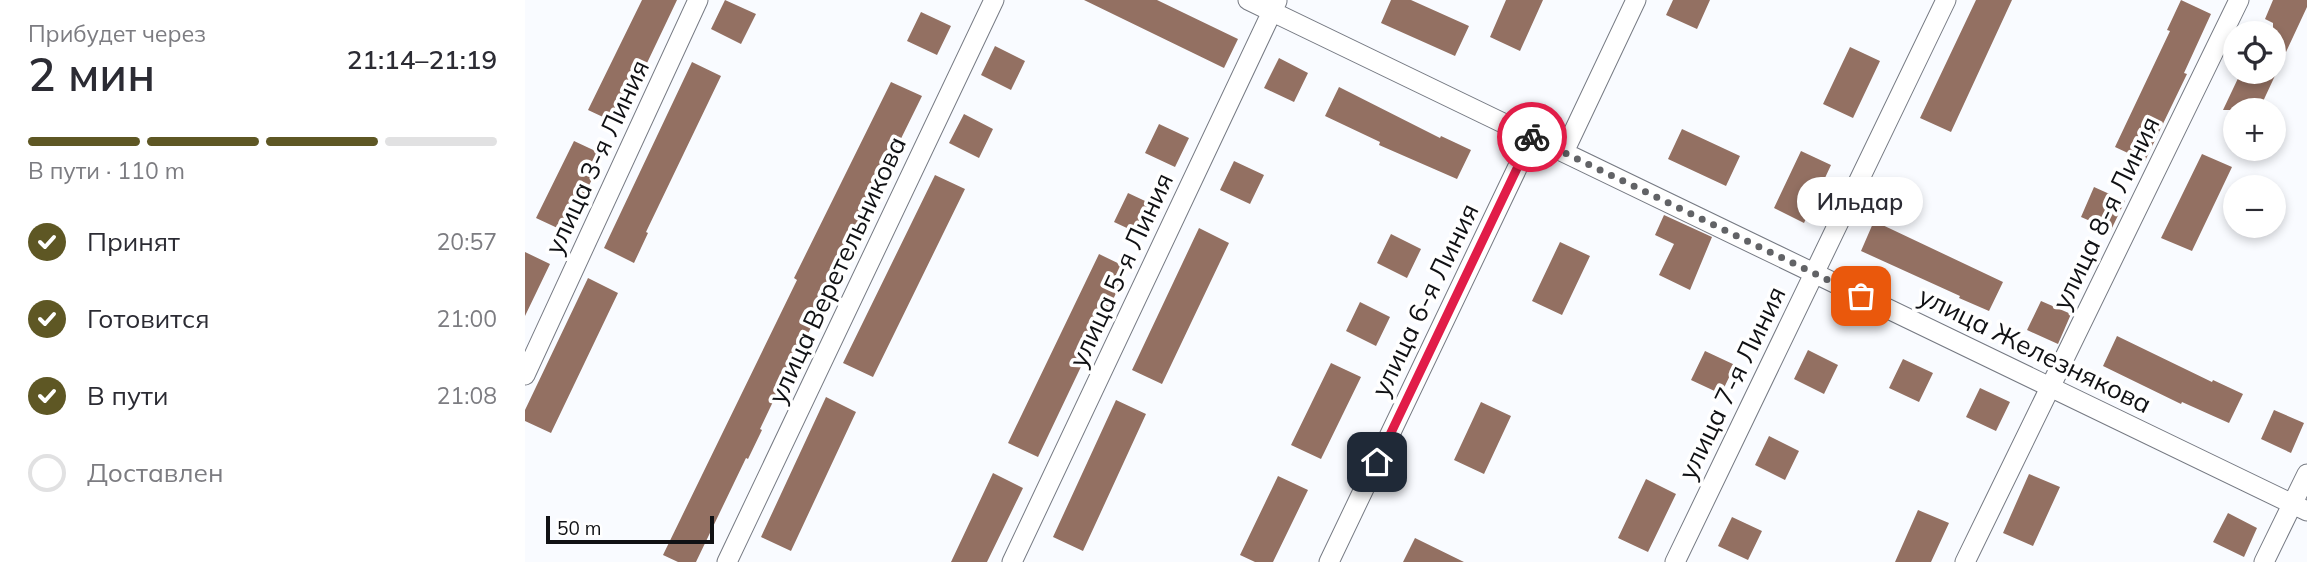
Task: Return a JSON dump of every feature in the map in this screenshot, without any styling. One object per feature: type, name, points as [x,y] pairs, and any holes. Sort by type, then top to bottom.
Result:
[{"type":"street","name":"улица 3-я Линия","points":[[525,374],[698,0]]},
{"type":"street","name":"улица Веретельникова","points":[[727,562],[994,0]]},
{"type":"street","name":"улица Железнякова","points":[[1248,0],[1274,6],[1532,137],[2300,507]]},
{"type":"street","points":[[1564,152],[1636,0]]},
{"type":"street","name":"улица 7-я Линия","points":[[1675,562],[1946,0]]},
{"type":"street","name":"улица 8-я Линия","points":[[1965,562],[2239,0]]},
{"type":"street","name":"улица 5-я Линия","points":[[1012,562],[1274,6]]},
{"type":"street","name":"улица 6-я Линия","points":[[1329,562],[1532,137]]},
{"type":"street","points":[[2265,562],[2300,507],[2307,474]]},
{"type":"building","points":[[642,0],[677,0],[618,124],[588,110]]},
{"type":"building","points":[[725,0],[756,14],[741,44],[711,29]]},
{"type":"building","points":[[1084,0],[1157,0],[1238,39],[1224,68]]},
{"type":"building","points":[[1391,0],[1411,0],[1469,26],[1455,56],[1381,23]]},
{"type":"building","points":[[1506,0],[1543,0],[1520,51],[1490,37]]},
{"type":"building","points":[[1673,0],[1710,0],[1697,29],[1666,15]]},
{"type":"building","points":[[1976,0],[2012,0],[1951,132],[1920,118]]},
{"type":"building","points":[[2181,0],[2211,14],[2184,73],[2187,74],[2145,161],[2115,147],[2170,31],[2167,30]]},
{"type":"building","points":[[2273,0],[2307,0],[2307,7],[2286,52],[2286,21],[2265,19]]},
{"type":"building","points":[[921,12],[951,26],[937,55],[907,41]]},
{"type":"building","points":[[995,46],[1025,61],[1011,90],[981,75]]},
{"type":"building","points":[[1850,47],[1880,61],[1853,118],[1823,104]]},
{"type":"building","points":[[1279,58],[1308,73],[1294,102],[1264,88]]},
{"type":"building","points":[[692,62],[721,76],[646,232],[648,233],[634,263],[604,248]]},
{"type":"building","points":[[891,82],[922,96],[851,236],[813,316],[816,317],[696,562],[678,562],[663,555],[797,280],[794,278]]},
{"type":"building","points":[[2235,84],[2271,84],[2265,98],[2229,98]]},
{"type":"building","points":[[1339,87],[1440,138],[1441,136],[1471,150],[1457,179],[1379,145],[1380,142],[1325,116]]},
{"type":"building","points":[[964,114],[993,129],[979,158],[949,143]]},
{"type":"building","points":[[1159,124],[1189,138],[1175,167],[1145,153]]},
{"type":"building","points":[[1682,129],[1740,156],[1726,186],[1668,159]]},
{"type":"building","points":[[574,141],[604,155],[566,232],[536,218]]},
{"type":"building","points":[[1801,151],[1831,165],[1804,223],[1774,208]]},
{"type":"building","points":[[2202,154],[2232,167],[2228,175],[2223,175],[2223,186],[2192,251],[2161,238]]},
{"type":"building","points":[[1234,161],[1264,175],[1250,204],[1220,190]]},
{"type":"building","points":[[935,175],[965,189],[873,377],[843,363]]},
{"type":"building","points":[[2094,187],[2125,201],[2111,230],[2081,217]]},
{"type":"building","points":[[1128,193],[1158,207],[1144,236],[1114,222]]},
{"type":"building","points":[[1664,215],[1712,237],[1690,290],[1659,275],[1674,244],[1655,235]]},
{"type":"building","points":[[1874,221],[2003,282],[1989,311],[1861,251]]},
{"type":"building","points":[[1199,228],[1229,243],[1162,384],[1132,370]]},
{"type":"building","points":[[1391,234],[1421,249],[1407,278],[1377,263]]},
{"type":"building","points":[[1560,242],[1590,256],[1562,315],[1532,301]]},
{"type":"building","points":[[525,252],[550,264],[525,316]]},
{"type":"building","points":[[1099,254],[1128,268],[1038,457],[1008,443]]},
{"type":"building","points":[[588,278],[618,293],[551,433],[525,421],[525,410]]},
{"type":"building","points":[[2041,301],[2071,314],[2058,344],[2027,330]]},
{"type":"building","points":[[1360,302],[1390,317],[1376,346],[1346,331]]},
{"type":"building","points":[[2117,336],[2243,394],[2229,423],[2182,402],[2181,404],[2103,366]]},
{"type":"building","points":[[1808,350],[1838,365],[1824,394],[1794,379]]},
{"type":"building","points":[[1705,351],[1735,365],[1721,394],[1691,380]]},
{"type":"building","points":[[1903,359],[1933,373],[1919,402],[1889,388]]},
{"type":"building","points":[[1331,363],[1361,377],[1321,459],[1291,445]]},
{"type":"building","points":[[1980,388],[2010,402],[1996,431],[1966,417]]},
{"type":"building","points":[[826,397],[856,412],[791,551],[761,537]]},
{"type":"building","points":[[1116,400],[1146,414],[1083,551],[1053,537]]},
{"type":"building","points":[[1481,402],[1511,416],[1484,474],[1454,460]]},
{"type":"building","points":[[2274,410],[2304,423],[2291,453],[2261,439]]},
{"type":"building","points":[[1769,436],[1799,451],[1785,480],[1755,465]]},
{"type":"building","points":[[993,473],[1023,488],[987,562],[951,562]]},
{"type":"building","points":[[2029,474],[2060,487],[2033,546],[2003,533]]},
{"type":"building","points":[[1278,476],[1308,490],[1273,562],[1255,562],[1240,555]]},
{"type":"building","points":[[1646,479],[1676,494],[1648,552],[1618,538]]},
{"type":"building","points":[[1918,510],[1949,523],[1931,562],[1895,562]]},
{"type":"building","points":[[2228,513],[2257,528],[2244,557],[2213,542]]},
{"type":"building","points":[[1732,517],[1762,531],[1748,560],[1718,546]]},
{"type":"building","points":[[1415,538],[1464,562],[1403,562]]},
{"type":"way so far","points":[[1532,137],[1861,296]]},
{"type":"place","name":"Ильдар","points":[[1861,296]]},
{"type":"route","points":[[1377,462],[1532,137]]}]
